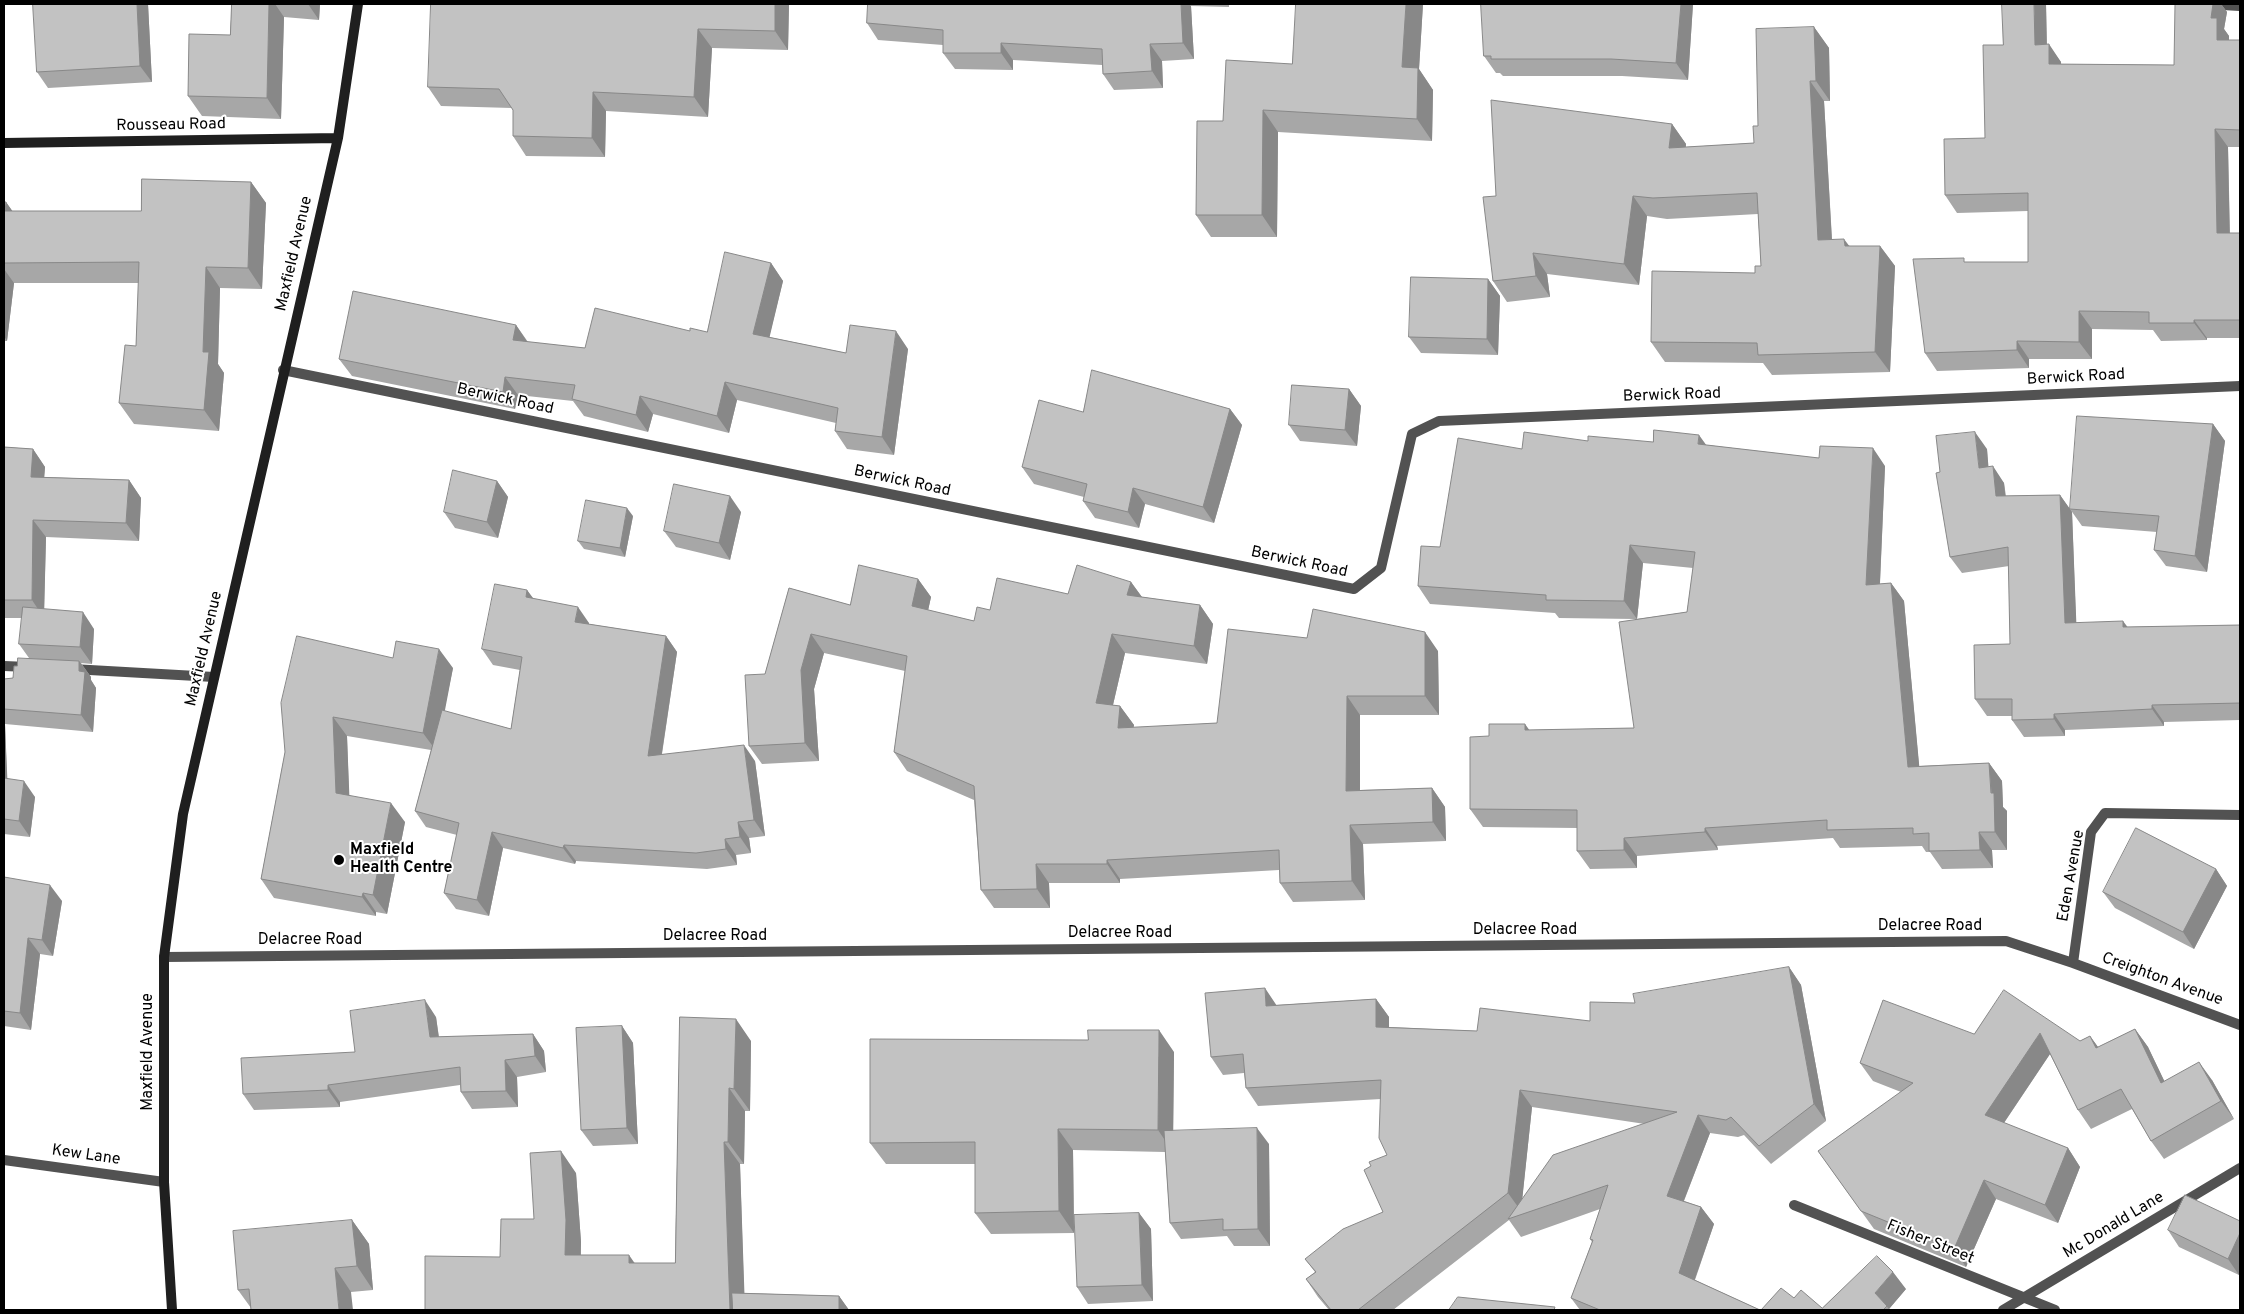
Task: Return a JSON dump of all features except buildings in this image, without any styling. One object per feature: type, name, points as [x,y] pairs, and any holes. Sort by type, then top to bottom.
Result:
[{"type":"main road","name":"Maxfield Avenue","points":[[172,1310],[164,1182],[164,957],[183,814],[283,370],[338,138],[358,4]]},
{"type":"main road","name":"Rousseau Road","points":[[4,143],[338,138]]},
{"type":"street","points":[[2205,4],[2240,6]]},
{"type":"street","name":"Berwick Road","points":[[283,370],[1354,590],[1381,568],[1412,434],[1440,421],[2240,386]]},
{"type":"street","points":[[4,666],[42,668]]},
{"type":"street","points":[[61,669],[214,677]]},
{"type":"street","name":"Eden Avenue","points":[[2073,963],[2091,832],[2105,813],[2240,815]]},
{"type":"street","name":"Delacree Road","points":[[164,957],[2006,941],[2073,963]]},
{"type":"street","name":"Creighton Avenue","points":[[2073,963],[2240,1025]]},
{"type":"street","name":"Kew Lane","points":[[4,1160],[164,1182]]},
{"type":"street","name":"Mc Donald Lane","points":[[2003,1310],[2240,1168]]},
{"type":"street","name":"Fisher Street","points":[[1794,1205],[2055,1310]]},
{"type":"place","name":"Maxfield Health Centre","points":[[339,860]]}]
